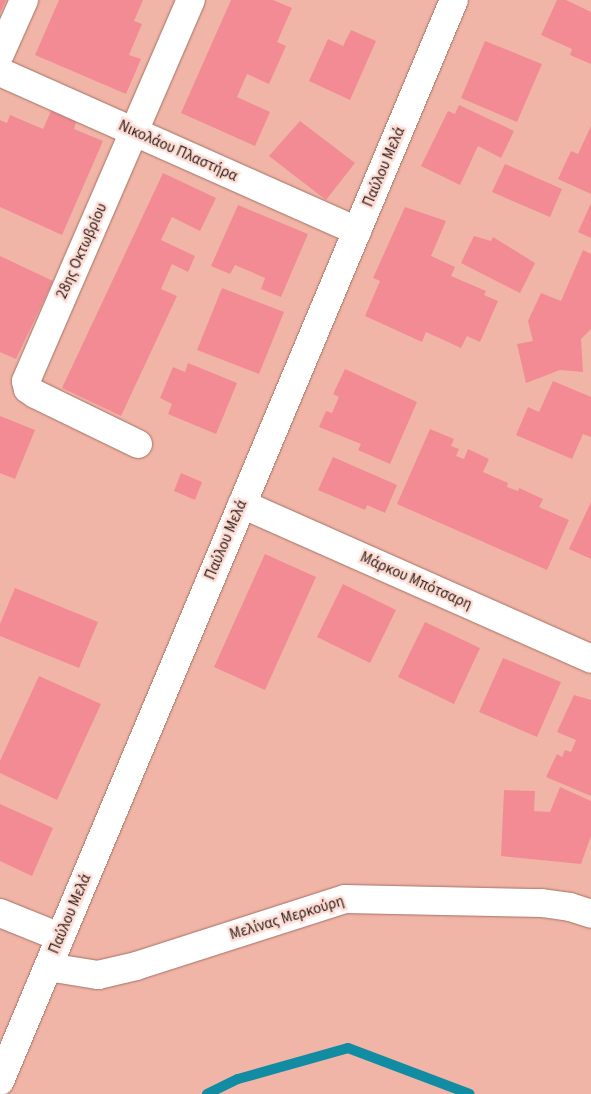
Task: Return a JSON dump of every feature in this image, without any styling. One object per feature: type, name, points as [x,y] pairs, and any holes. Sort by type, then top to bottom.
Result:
[{"type":"street","points":[[0,54],[24,0]]},
{"type":"street","name":"28ης Οκτωβρίου","points":[[138,444],[35,394],[28,389],[26,381],[191,0]]},
{"type":"street","name":"Παύλου Μελά","points":[[0,1080],[454,0]]},
{"type":"street","name":"Νικολάου Πλαστήρα","points":[[0,72],[357,231]]},
{"type":"street","name":"Μάρκου Μπότσαρη","points":[[242,504],[591,659]]},
{"type":"street","name":"Μελίνας Μερκούρη","points":[[48,967],[98,975],[136,966],[345,899],[542,903],[570,907],[591,914]]},
{"type":"street","points":[[0,913],[60,936]]},
{"type":"building","points":[[0,0],[6,0],[0,13]]},
{"type":"building","points":[[59,0],[143,0],[134,21],[142,24],[129,55],[141,59],[126,94],[35,55]]},
{"type":"building","points":[[231,0],[273,0],[292,8],[277,42],[286,46],[269,84],[247,74],[237,97],[270,112],[255,146],[181,113]]},
{"type":"building","points":[[557,0],[566,0],[591,12],[591,64],[570,55],[572,49],[541,35]]},
{"type":"building","points":[[351,30],[376,41],[350,100],[309,81],[328,39],[343,46]]},
{"type":"building","points":[[485,41],[542,64],[517,122],[461,98]]},
{"type":"building","points":[[459,105],[514,131],[501,158],[478,146],[460,185],[421,166],[448,111],[455,114]]},
{"type":"building","points":[[51,111],[76,122],[74,129],[103,141],[62,235],[0,207],[0,120],[7,123],[10,115],[43,129]]},
{"type":"building","points":[[300,121],[355,163],[326,200],[269,156]]},
{"type":"building","points":[[591,126],[591,194],[558,179],[571,151],[578,154]]},
{"type":"building","points":[[505,164],[562,189],[550,217],[492,192]]},
{"type":"building","points":[[163,173],[216,198],[200,231],[172,217],[161,240],[195,256],[188,272],[172,264],[161,289],[177,296],[121,416],[62,388]]},
{"type":"building","points":[[591,203],[591,238],[578,232]]},
{"type":"building","points":[[238,205],[308,234],[281,297],[261,289],[265,278],[235,265],[230,274],[211,266]]},
{"type":"building","points":[[405,207],[446,221],[431,256],[455,267],[451,276],[486,291],[484,295],[498,301],[480,342],[467,336],[461,348],[426,332],[422,342],[365,316],[380,281],[373,278]]},
{"type":"building","points":[[474,236],[491,241],[493,237],[535,263],[520,293],[461,263]]},
{"type":"building","points":[[583,250],[591,254],[591,329],[581,339],[583,372],[560,370],[526,383],[517,344],[533,341],[528,321],[541,293],[561,301]]},
{"type":"building","points":[[0,256],[53,281],[16,359],[0,352]]},
{"type":"building","points":[[222,288],[284,312],[259,374],[197,350]]},
{"type":"building","points":[[188,363],[237,383],[216,434],[168,414],[172,404],[160,398],[173,367],[185,372]]},
{"type":"building","points":[[345,369],[417,402],[390,464],[358,450],[361,444],[319,427],[326,411],[332,413],[339,397],[333,394]]},
{"type":"building","points":[[553,381],[591,397],[591,437],[583,434],[572,459],[516,435],[528,407],[539,412]]},
{"type":"building","points":[[0,416],[35,430],[15,479],[0,473]]},
{"type":"building","points":[[430,429],[454,439],[451,446],[459,449],[456,456],[464,459],[468,449],[489,459],[483,472],[508,483],[507,487],[518,491],[519,488],[543,499],[539,507],[569,520],[547,570],[397,504]]},
{"type":"building","points":[[333,457],[397,485],[385,513],[367,505],[365,510],[318,490]]},
{"type":"building","points":[[181,473],[202,482],[195,500],[174,491]]},
{"type":"building","points":[[591,502],[591,559],[569,549]]},
{"type":"building","points":[[265,554],[316,577],[265,690],[214,667]]},
{"type":"building","points":[[343,584],[396,610],[370,663],[317,637]]},
{"type":"building","points":[[15,588],[98,622],[79,668],[0,636],[0,624]]},
{"type":"building","points":[[425,622],[480,648],[454,704],[398,677]]},
{"type":"building","points":[[503,658],[561,682],[537,737],[479,712]]},
{"type":"building","points":[[39,676],[101,704],[57,800],[0,773],[0,761]]},
{"type":"building","points":[[574,695],[591,700],[591,796],[546,777],[557,754],[562,757],[565,750],[571,752],[576,740],[557,732]]},
{"type":"building","points":[[560,787],[591,801],[591,836],[581,864],[501,856],[504,790],[535,791],[534,811],[550,812]]},
{"type":"building","points":[[0,804],[53,828],[32,876],[0,861]]},
{"type":"waterway","points":[[207,1094],[238,1079],[348,1048],[470,1094]]}]
